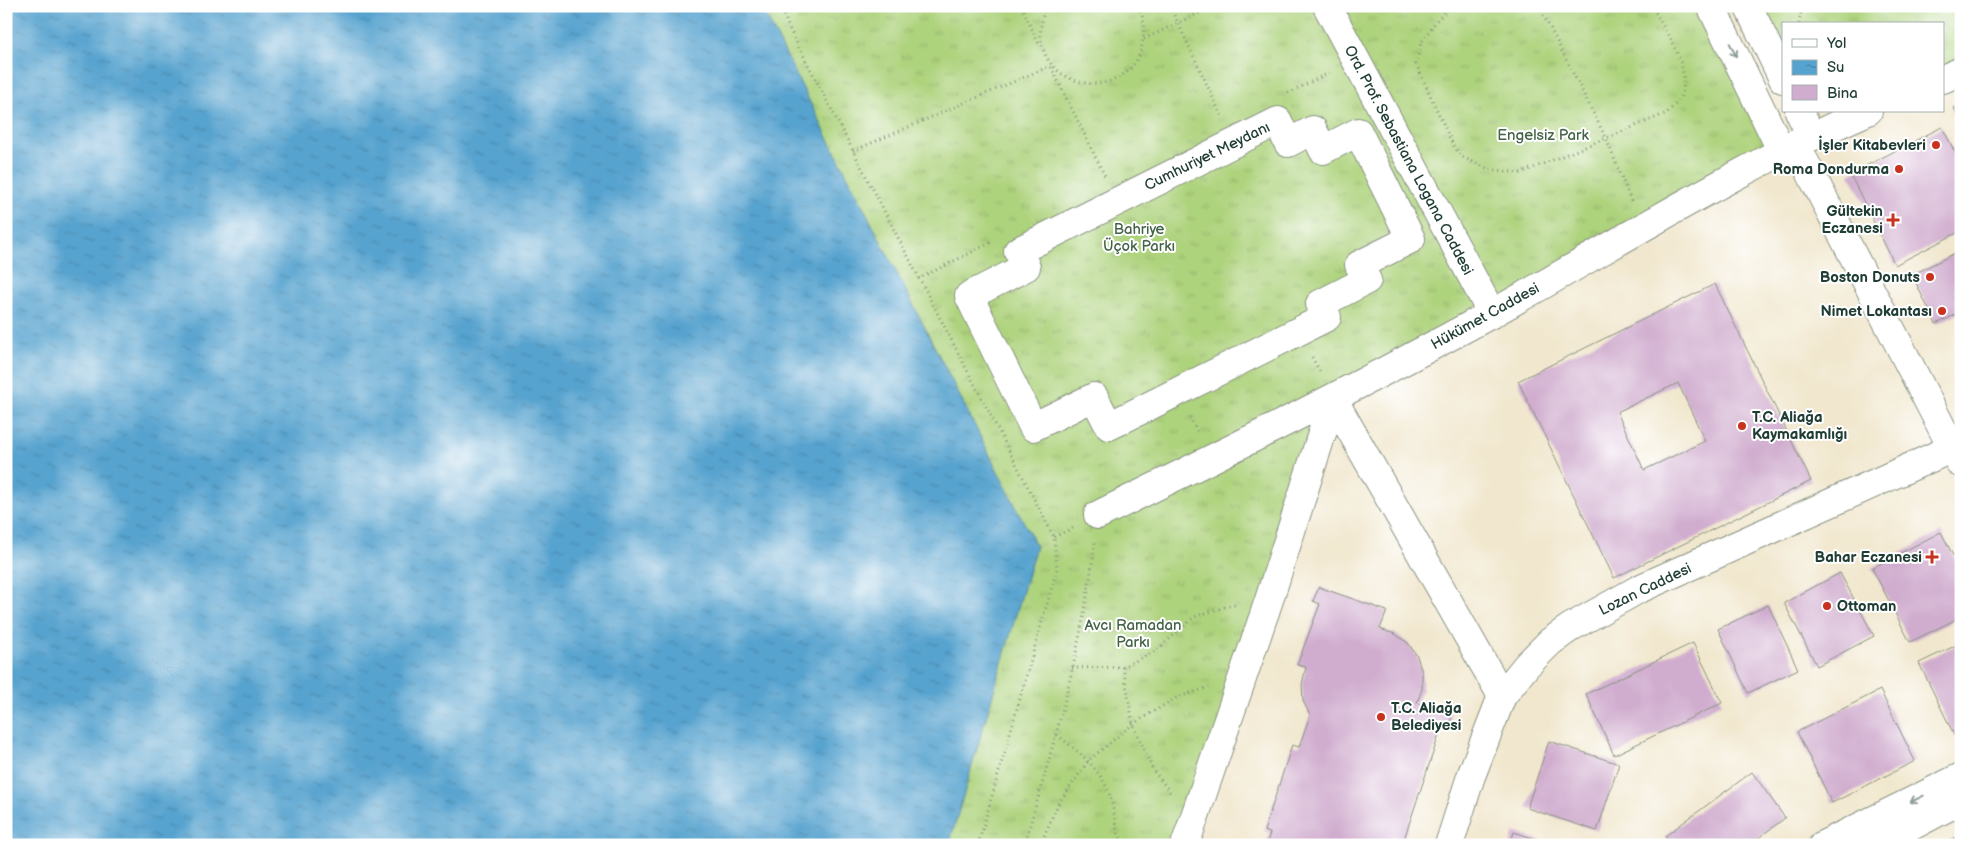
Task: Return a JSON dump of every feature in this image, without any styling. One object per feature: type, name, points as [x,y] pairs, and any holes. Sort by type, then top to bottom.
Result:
[{"type":"street","name":"Ord. Prof. Sebastiana Logana Caddesi","points":[[1327,6],[1492,314]]},
{"type":"street","points":[[1711,6],[1796,143],[1957,456]]},
{"type":"street","points":[[1748,6],[1782,77]]},
{"type":"street","points":[[1944,78],[1961,71]]},
{"type":"street","points":[[1796,143],[1799,112]]},
{"type":"street","name":"Hükümet Caddesi","points":[[1098,515],[1333,399],[1492,314],[1642,227],[1796,143],[1866,112]]},
{"type":"street","name":"Cumhuriyet Meydanı","points":[[1278,121],[1288,142],[1313,130],[1323,150],[1358,132],[1411,239],[1359,265],[1367,280],[1320,304],[1327,317],[1300,331],[1108,426],[1094,397],[1033,427],[969,296],[1026,267],[1018,251],[1235,142],[1278,121]]},
{"type":"street","points":[[1185,845],[1268,603],[1333,399]]},
{"type":"street","points":[[1333,399],[1502,696]]},
{"type":"street","name":"Lozan Caddesi","points":[[1450,845],[1471,776],[1502,696],[1526,666],[1550,642],[1571,627],[1639,589],[1957,456]]},
{"type":"street","points":[[1824,845],[1961,778]]},
{"type":"street","points":[[1876,845],[1961,800]]},
{"type":"path","points":[[780,6],[853,151],[1054,537],[1057,552],[1057,568],[978,845]]},
{"type":"path","points":[[1021,6],[1109,183]]},
{"type":"path","points":[[1046,6],[1040,21],[1039,38],[1044,54],[1054,69],[1069,80],[1086,84],[1104,83],[1121,76],[1134,63],[1142,47],[1145,29],[1138,6]]},
{"type":"path","points":[[1170,6],[1235,142]]},
{"type":"path","points":[[1143,39],[1214,6]]},
{"type":"path","points":[[1452,6],[1436,21],[1421,43],[1416,64],[1452,145],[1462,158],[1489,169],[1521,173],[1667,113],[1680,99],[1685,80],[1681,63],[1652,6]]},
{"type":"path","points":[[1539,6],[1606,138],[1642,227]]},
{"type":"path","points":[[1799,22],[1802,6]]},
{"type":"path","points":[[853,151],[1050,66]]},
{"type":"path","points":[[1300,331],[1333,399]]},
{"type":"path","points":[[1179,391],[1210,460]]},
{"type":"path","points":[[1024,845],[1057,735],[1092,571],[1098,515]]},
{"type":"path","points":[[1072,668],[1123,667],[1157,650],[1194,617],[1228,606],[1268,603]]},
{"type":"path","points":[[1123,667],[1133,724],[1153,770],[1174,799],[1195,815]]},
{"type":"path","points":[[1040,845],[1058,804],[1089,760],[1133,724],[1176,698],[1210,686],[1241,680]]},
{"type":"path","points":[[1057,735],[1089,760],[1109,793],[1118,837],[1125,845]]},
{"type":"green space","points":[[761,6],[1711,6],[1781,150],[1333,399],[1185,845],[949,845],[1036,546]]},
{"type":"green space","points":[[1748,6],[1961,6],[1961,71],[1944,79],[1944,22],[1782,22],[1782,77]]},
{"type":"water","points":[[6,6],[761,6],[1036,546],[949,845],[6,845]]},
{"type":"building","points":[[1961,105],[1961,122],[1954,108]]},
{"type":"building","points":[[1942,127],[1961,164],[1961,231],[1895,265],[1850,174]]},
{"type":"building","points":[[1961,250],[1961,312],[1936,324],[1912,275]]},
{"type":"building","name":"T.C. Aliağa Kaymakamlığı","points":[[1715,284],[1811,481],[1614,578],[1518,381]],"holes":[[[1678,383],[1705,441],[1644,470],[1617,412]]]},
{"type":"building","points":[[1941,532],[1961,571],[1961,617],[1910,642],[1872,568]]},
{"type":"building","points":[[1840,573],[1874,636],[1817,666],[1784,603]]},
{"type":"building","name":"T.C. Aliağa Belediyesi","points":[[1319,587],[1387,611],[1380,629],[1395,634],[1408,643],[1417,656],[1422,672],[1422,689],[1417,703],[1435,709],[1444,706],[1451,712],[1451,721],[1442,726],[1402,845],[1266,845],[1270,833],[1264,831],[1292,745],[1299,747],[1310,715],[1303,701],[1302,685],[1306,667],[1297,665],[1320,604],[1313,601]]},
{"type":"building","points":[[1768,605],[1798,669],[1748,693],[1718,629]]},
{"type":"building","points":[[1693,643],[1722,703],[1614,755],[1586,694]]},
{"type":"building","points":[[1961,643],[1961,742],[1958,743],[1919,663]]},
{"type":"building","points":[[1880,690],[1915,761],[1832,803],[1797,732]]},
{"type":"building","points":[[1549,741],[1619,764],[1597,831],[1527,808]]},
{"type":"building","points":[[1752,772],[1785,818],[1749,845],[1671,845],[1665,836]]},
{"type":"building","points":[[1514,832],[1551,844],[1551,845],[1510,845]]},
{"type":"building","points":[[1961,834],[1961,845],[1944,845]]},
{"type":"place","name":"İşler Kitabevleri","points":[[1936,145]]},
{"type":"place","name":"Roma Dondurma","points":[[1899,169]]},
{"type":"place","name":"Gültekin Eczanesi","points":[[1893,220]]},
{"type":"place","name":"Boston Donuts","points":[[1930,277]]},
{"type":"place","name":"Nimet Lokantası","points":[[1942,311]]},
{"type":"place","name":"T.C. Aliağa Kaymakamlığı","points":[[1742,426]]},
{"type":"place","name":"Bahar Eczanesi","points":[[1932,557]]},
{"type":"place","name":"Ottoman","points":[[1827,606]]},
{"type":"place","name":"T.C. Aliağa Belediyesi","points":[[1381,717]]},
{"type":"park label","name":"Engelsiz Park","points":[[1543,135]]},
{"type":"park label","name":"Bahriye Üçok Parkı","points":[[1139,238]]},
{"type":"park label","name":"Avcı Ramadan Parkı","points":[[1133,634]]}]
